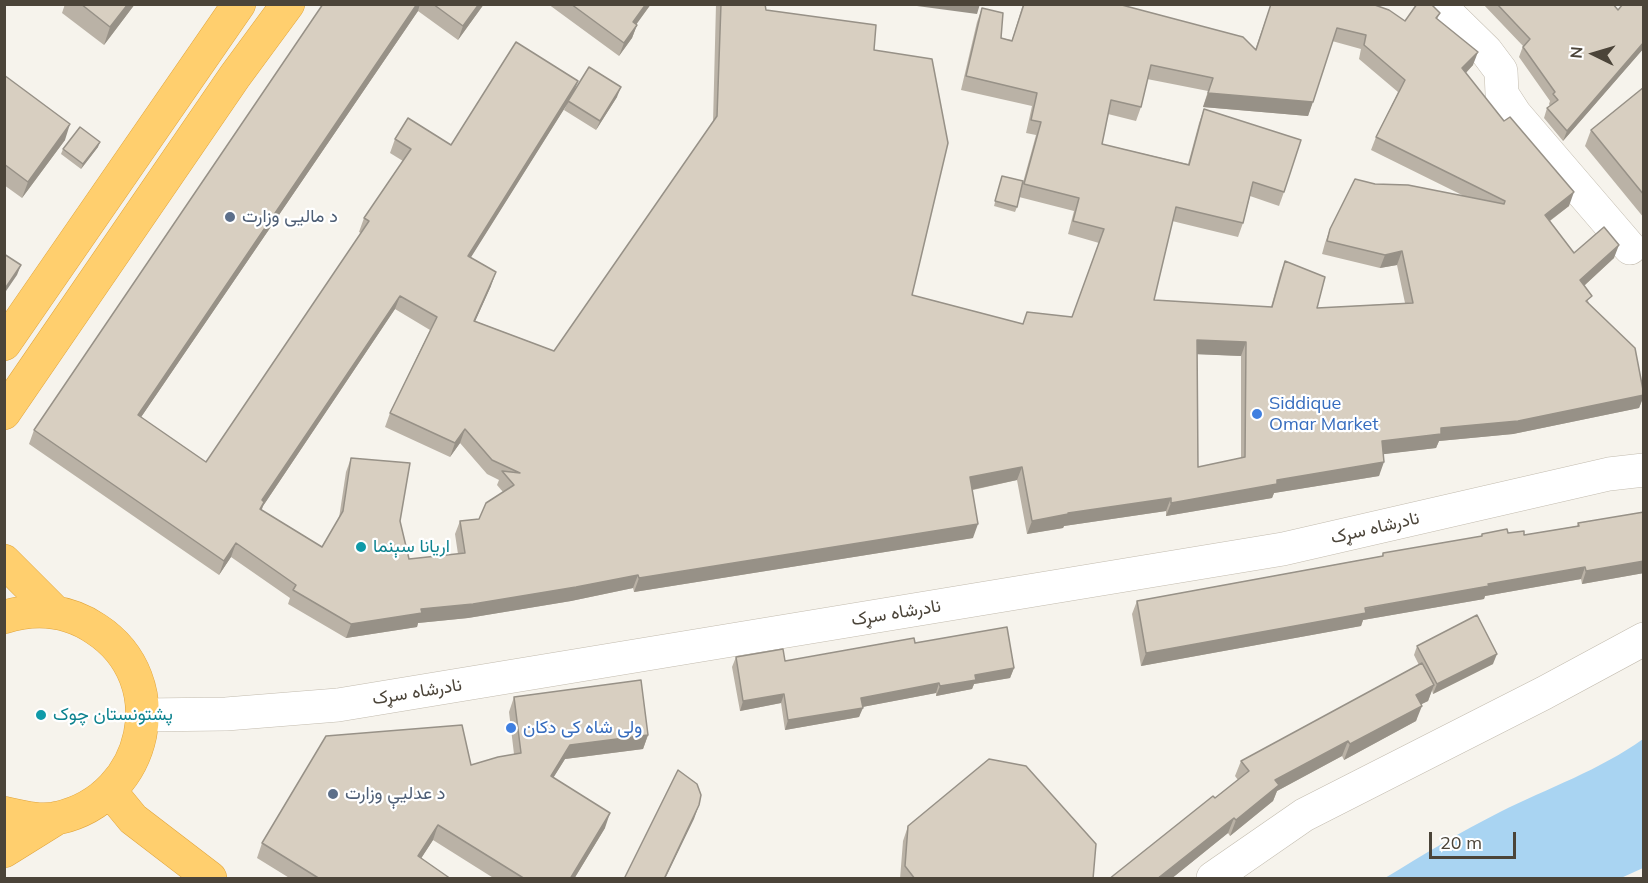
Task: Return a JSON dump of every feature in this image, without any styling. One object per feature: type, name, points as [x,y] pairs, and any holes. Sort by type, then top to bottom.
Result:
[{"type":"highway","points":[[4,344],[239,4]]},
{"type":"highway","points":[[4,413],[288,4]]},
{"type":"highway","points":[[4,561],[55,612]]},
{"type":"highway","points":[[4,617],[30,611],[55,612],[83,620],[108,636],[127,658],[139,686],[143,715],[140,741],[129,768],[110,791],[86,808],[57,818],[4,851]]},
{"type":"highway","points":[[110,791],[133,819],[210,879]]},
{"type":"highway","points":[[4,813],[27,819],[57,818]]},
{"type":"street","points":[[1438,4],[1486,51],[1501,71],[1502,94],[1515,114],[1630,248]]},
{"type":"street","name":"نادرشاه سړک","points":[[143,715],[237,713],[338,705],[1283,549],[1609,474],[1644,470]]},
{"type":"street","points":[[1213,879],[1304,815],[1544,693],[1644,639]]},
{"type":"water","points":[[1643,739],[1643,868],[1621,878],[1385,878],[1470,828],[1592,769]]},
{"type":"building","points":[[81,4],[128,4],[110,27]]},
{"type":"building","points":[[323,4],[417,4],[138,415],[206,462],[369,221],[364,218],[411,149],[395,139],[408,118],[451,145],[516,42],[578,81],[468,256],[496,272],[474,321],[554,351],[717,116],[721,4],[765,4],[766,10],[876,25],[874,50],[932,59],[948,143],[912,295],[1023,324],[1027,312],[1072,317],[1104,229],[1073,221],[1079,198],[1024,184],[1041,122],[1031,120],[1037,93],[966,76],[982,8],[1003,13],[1001,38],[1012,41],[1024,4],[1118,4],[1243,37],[1256,50],[1271,4],[1372,4],[1389,10],[1405,21],[1417,4],[1431,4],[1440,13],[1436,18],[1478,52],[1462,68],[1504,121],[1510,117],[1574,192],[1545,215],[1574,253],[1604,227],[1619,245],[1580,280],[1592,296],[1586,301],[1635,348],[1644,395],[1518,421],[1441,428],[1441,434],[1382,441],[1384,462],[1277,480],[1277,484],[1171,503],[1171,498],[1068,513],[1032,521],[1022,467],[970,477],[978,524],[639,578],[638,575],[473,604],[421,609],[422,613],[351,624],[293,590],[296,585],[236,543],[224,561],[34,430]],"holes":[[[1337,28],[1366,35],[1364,45],[1405,80],[1376,137],[1505,201],[1504,204],[1408,185],[1375,184],[1355,179],[1330,229],[1327,241],[1385,255],[1402,251],[1413,303],[1317,308],[1325,277],[1285,261],[1272,307],[1154,300],[1176,207],[1243,223],[1253,182],[1284,192],[1301,140],[1204,109],[1189,165],[1102,144],[1111,100],[1141,107],[1151,65],[1213,78],[1208,93],[1313,102]],[[400,296],[437,317],[390,413],[455,443],[465,429],[492,460],[520,473],[502,471],[514,485],[486,503],[479,519],[460,521],[465,553],[409,559],[400,521],[410,463],[351,458],[343,511],[322,547],[260,509],[264,502],[262,500]],[[1197,340],[1246,342],[1245,457],[1198,467]]]},
{"type":"building","points":[[433,4],[479,4],[463,26]]},
{"type":"building","points":[[571,4],[646,4],[633,22],[637,25],[624,43]]},
{"type":"building","points":[[1497,4],[1613,4],[1618,10],[1623,4],[1644,4],[1644,42],[1567,131],[1547,108],[1558,100],[1553,94],[1555,92],[1523,47],[1530,39]]},
{"type":"building","points":[[589,67],[621,87],[600,121],[568,101]]},
{"type":"building","points":[[4,75],[70,124],[28,182],[4,164]]},
{"type":"building","points":[[1644,87],[1644,195],[1591,130]]},
{"type":"building","points":[[80,127],[100,142],[83,164],[63,149]]},
{"type":"building","points":[[1002,176],[1023,181],[1017,207],[995,201]]},
{"type":"building","points":[[4,254],[21,265],[4,290]]},
{"type":"building","points":[[1644,512],[1644,561],[1586,571],[1585,567],[1488,584],[1489,586],[1365,608],[1366,613],[1146,653],[1137,601],[1383,556],[1383,553],[1482,536],[1482,534],[1507,529],[1508,533],[1524,531],[1524,535]]},
{"type":"building","points":[[1477,615],[1497,654],[1437,684],[1417,646]]},
{"type":"building","points":[[1007,627],[1014,668],[975,675],[976,680],[940,686],[939,683],[861,698],[863,708],[788,720],[784,694],[743,701],[736,657],[783,649],[785,661],[914,638],[915,643]]},
{"type":"building","points":[[1422,663],[1434,685],[1416,695],[1422,706],[1350,744],[1348,741],[1275,780],[1279,785],[1157,879],[1109,879],[1213,796],[1215,798],[1249,771],[1241,761]]},
{"type":"building","points":[[641,680],[648,735],[570,745],[551,776],[610,813],[570,879],[525,879],[438,825],[418,856],[451,879],[320,879],[262,843],[326,736],[462,725],[471,765],[521,753],[514,697]]},
{"type":"building","points":[[989,759],[1026,766],[1096,844],[1093,879],[915,879],[905,866],[908,826]]},
{"type":"building","points":[[678,770],[697,784],[701,795],[699,805],[664,879],[624,879]]},
{"type":"place","name":"د مالیی وزارت","points":[[230,217]]},
{"type":"place","name":"Siddique Omar Market","points":[[1257,414]]},
{"type":"place","name":"اريانا سېنما","points":[[361,547]]},
{"type":"place","name":"پشتونستان چوک","points":[[41,715]]},
{"type":"place","name":"ولی شاہ کی دکان","points":[[511,728]]},
{"type":"place","name":"د عدلیې وزارت","points":[[333,794]]}]
